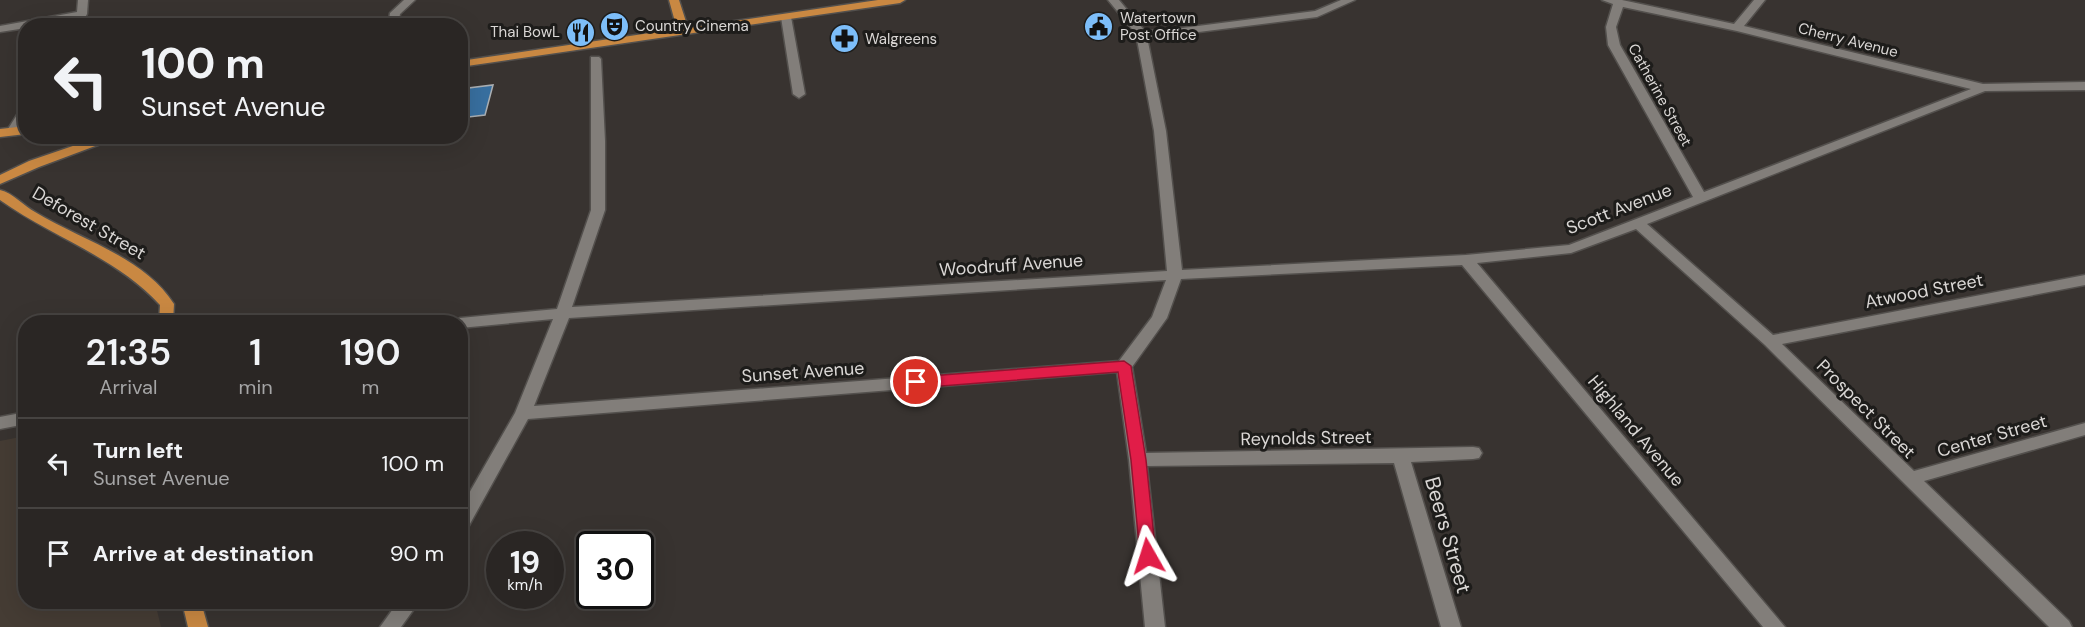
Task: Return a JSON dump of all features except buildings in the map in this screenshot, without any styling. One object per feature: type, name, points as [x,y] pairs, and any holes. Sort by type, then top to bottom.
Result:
[{"type":"main road","points":[[674,0],[683,30]]},
{"type":"main road","points":[[468,63],[854,4],[900,0]]},
{"type":"main road","points":[[0,180],[34,164],[93,144]]},
{"type":"main road","name":"Deforest Street","points":[[0,194],[30,215],[128,268],[147,282],[167,304],[166,315]]},
{"type":"main road","points":[[194,609],[198,627]]},
{"type":"street","points":[[80,18],[83,0]]},
{"type":"street","points":[[394,18],[395,13],[410,0]]},
{"type":"street","points":[[1113,0],[1141,33],[1160,131],[1175,275],[1159,318],[1124,366],[1138,460],[1155,627]]},
{"type":"street","points":[[1141,33],[1159,34],[1317,14],[1350,0]]},
{"type":"street","points":[[1737,28],[1760,0]]},
{"type":"street","name":"Cherry Avenue","points":[[1613,2],[1737,28],[1983,88],[2085,86]]},
{"type":"street","name":"Catherine Street","points":[[1613,2],[1611,27],[1614,45],[1700,197]]},
{"type":"street","points":[[60,18],[82,14]]},
{"type":"street","points":[[786,16],[800,94]]},
{"type":"street","points":[[0,29],[18,26]]},
{"type":"street","points":[[468,512],[523,413],[563,313],[598,210],[599,141],[595,59]]},
{"type":"street","name":"Scott Avenue","points":[[1175,275],[1467,260],[1571,249],[1983,88]]},
{"type":"street","points":[[6,132],[18,119]]},
{"type":"street","name":"Prospect Street","points":[[1638,223],[1770,341],[2062,627]]},
{"type":"street","name":"Highland Avenue","points":[[1467,260],[1776,627]]},
{"type":"street","name":"Woodruff Avenue","points":[[468,322],[563,313],[1175,275]]},
{"type":"street","name":"Atwood Street","points":[[1770,341],[2085,280]]},
{"type":"street","name":"Sunset Avenue","points":[[523,413],[1124,366]]},
{"type":"street","points":[[0,423],[18,420]]},
{"type":"street","name":"Center Street","points":[[1909,479],[2085,429]]},
{"type":"street","name":"Reynolds Street","points":[[1138,460],[1473,453]]},
{"type":"street","name":"Beers Street","points":[[1401,456],[1451,627]]},
{"type":"street","points":[[390,627],[404,609]]},
{"type":"shaded area","points":[[18,437],[18,609],[157,609],[161,627],[0,627],[0,441]]},
{"type":"place","name":"Country Cinema","points":[[614,26]]},
{"type":"place","name":"Watertown Post Office","points":[[1099,27]]},
{"type":"place","name":"Thai BowL","points":[[581,32]]},
{"type":"place","name":"Walgreens","points":[[844,39]]},
{"type":"route","points":[[916,382],[1124,366],[1138,460],[1148,556]]}]
